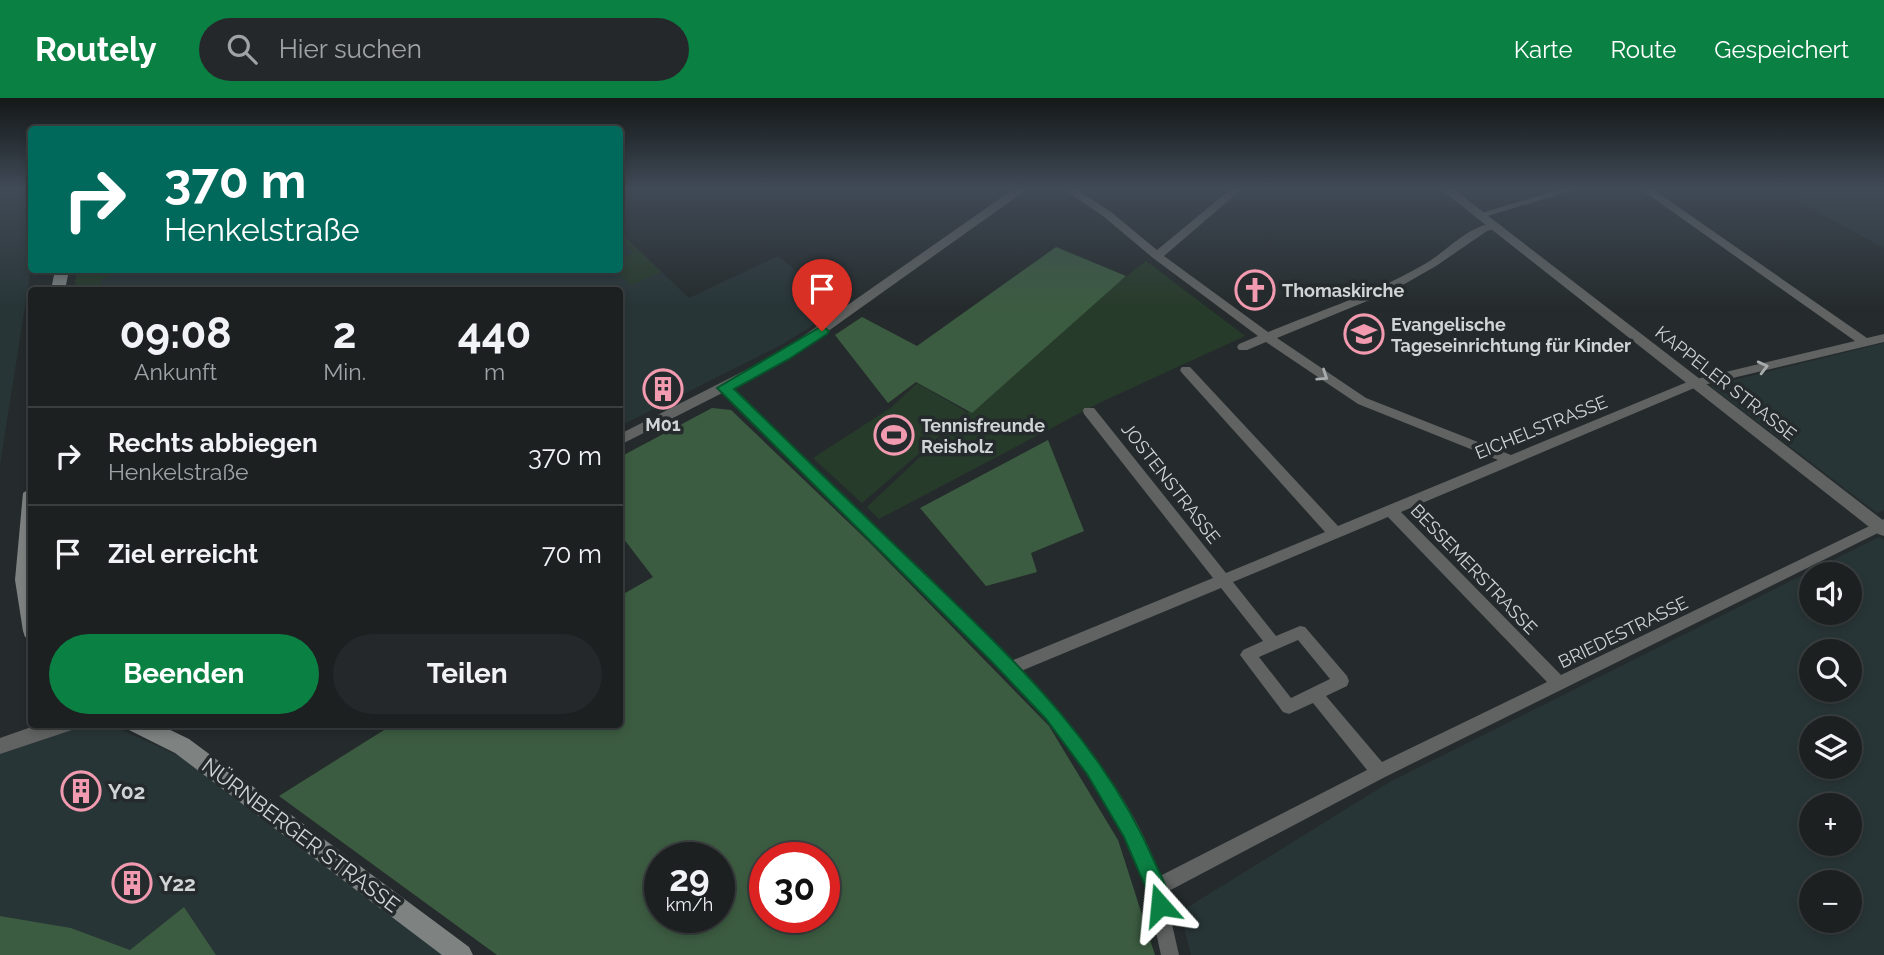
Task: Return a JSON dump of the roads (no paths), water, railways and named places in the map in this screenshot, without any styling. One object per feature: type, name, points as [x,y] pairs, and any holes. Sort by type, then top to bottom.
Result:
[{"type":"main road","points":[[28,529],[22,583],[28,620]]},
{"type":"main road","name":"NÜRNBERGER STRASSE","points":[[149,728],[182,746],[461,955]]},
{"type":"street","points":[[623,438],[724,388],[801,345],[966,228]]},
{"type":"street","points":[[1124,228],[1157,256],[1267,337],[1362,401],[1512,460]]},
{"type":"street","points":[[1157,256],[1190,228]]},
{"type":"street","points":[[1243,347],[1390,287],[1432,264],[1484,228]]},
{"type":"street","name":"KAPPELER STRASSE","points":[[1497,228],[1882,527]]},
{"type":"street","points":[[1701,228],[1865,342]]},
{"type":"street","name":"EICHELSTRASSE","points":[[1010,669],[1696,383],[1884,338]]},
{"type":"street","points":[[1186,370],[1335,533]]},
{"type":"street","points":[[724,388],[1010,669],[1052,714],[1094,768],[1132,831],[1156,888],[1170,955]]},
{"type":"street","name":"JOSTENSTRASSE","points":[[1089,411],[1222,580]]},
{"type":"street","name":"BESSEMERSTRASSE","points":[[1391,510],[1560,685]]},
{"type":"street","name":"BRIEDESTRASSE","points":[[1156,888],[1378,772],[1882,527]]},
{"type":"street","points":[[1222,580],[1274,644]]},
{"type":"street","points":[[1300,632],[1341,681],[1315,694],[1289,707],[1248,655],[1300,632]]},
{"type":"street","points":[[1315,694],[1378,772]]},
{"type":"street","points":[[8,744],[36,728]]},
{"type":"street","points":[[8,744],[54,728]]},
{"type":"place","name":"Thomaskirche","points":[[1255,290]]},
{"type":"place","name":"Evangelische Tageseinrichtung für Kinder","points":[[1364,334]]},
{"type":"place","name":"M01","points":[[663,389]]},
{"type":"place","name":"Tennisfreunde Reisholz","points":[[894,435]]},
{"type":"place","name":"Y02","points":[[81,791]]},
{"type":"place","name":"Y22","points":[[132,883]]}]
